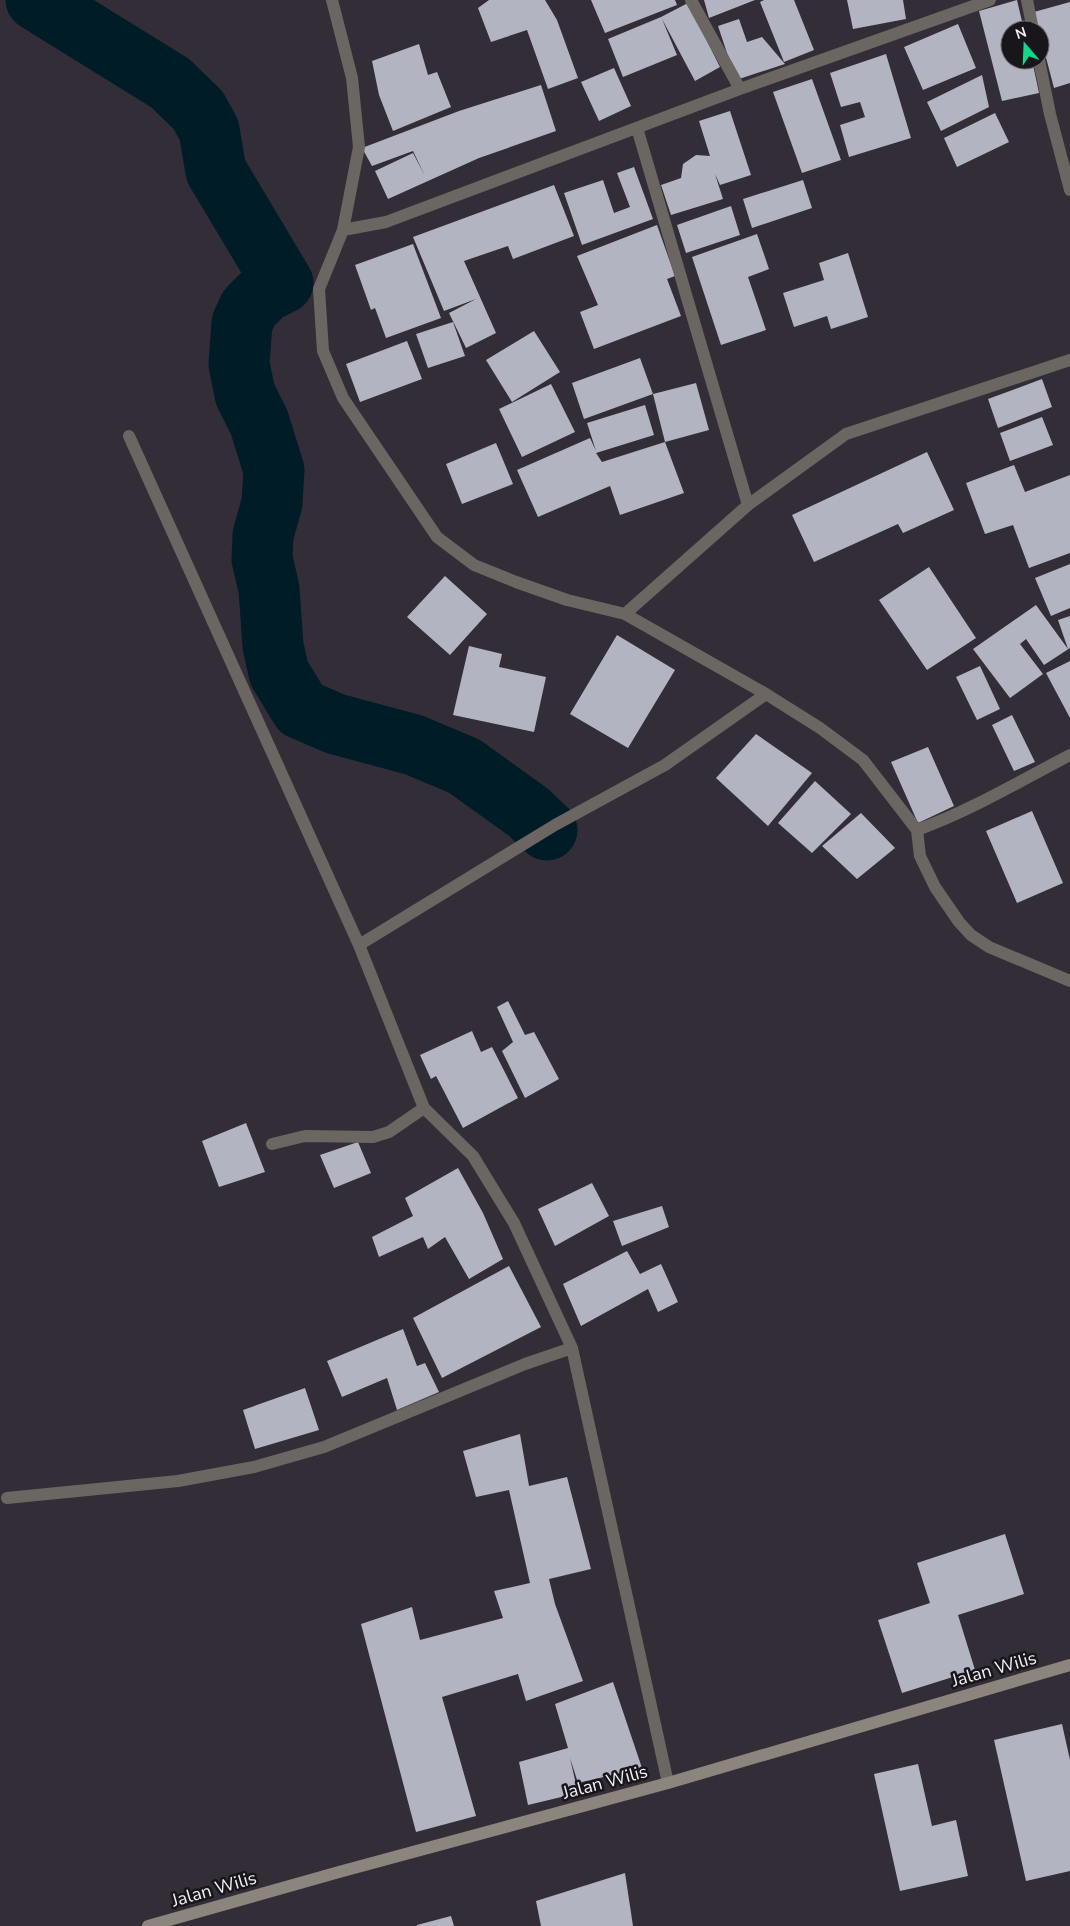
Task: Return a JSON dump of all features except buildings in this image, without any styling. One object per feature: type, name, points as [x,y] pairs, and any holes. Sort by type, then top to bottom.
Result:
[{"type":"main road","name":"Jalan Wilis","points":[[148,1926],[668,1783],[1070,1665]]},
{"type":"street","points":[[332,0],[352,78],[359,147],[343,230],[319,289],[323,351],[343,398],[437,537],[474,564],[516,582],[568,600],[625,614],[766,694],[820,728],[863,760],[917,830],[920,856],[935,887],[958,922],[989,947],[1070,981]]},
{"type":"street","points":[[691,0],[740,89]]},
{"type":"street","points":[[343,230],[386,222],[740,89],[990,0]]},
{"type":"street","points":[[1027,0],[1031,20]]},
{"type":"street","points":[[1041,70],[1050,114],[1070,190]]},
{"type":"street","points":[[637,128],[748,505]]},
{"type":"street","points":[[625,614],[748,505],[846,434],[1070,360]]},
{"type":"street","points":[[129,436],[359,945],[424,1108],[474,1156],[514,1223],[572,1348],[668,1783]]},
{"type":"street","points":[[359,945],[555,825],[665,765],[766,694]]},
{"type":"street","points":[[917,830],[952,818],[1070,755]]},
{"type":"street","points":[[272,1144],[305,1136],[373,1137],[389,1132],[424,1108]]},
{"type":"street","points":[[7,1498],[178,1481],[254,1467],[324,1447],[525,1364],[572,1348]]},
{"type":"waterway","points":[[36,0],[170,83],[198,110],[209,130],[216,171],[283,283],[265,292],[249,308],[242,323],[239,364],[245,394],[259,422],[274,470],[272,503],[263,535],[262,559],[269,589],[273,646],[279,673],[301,709],[336,724],[414,745],[464,766],[528,812],[547,830]]}]
